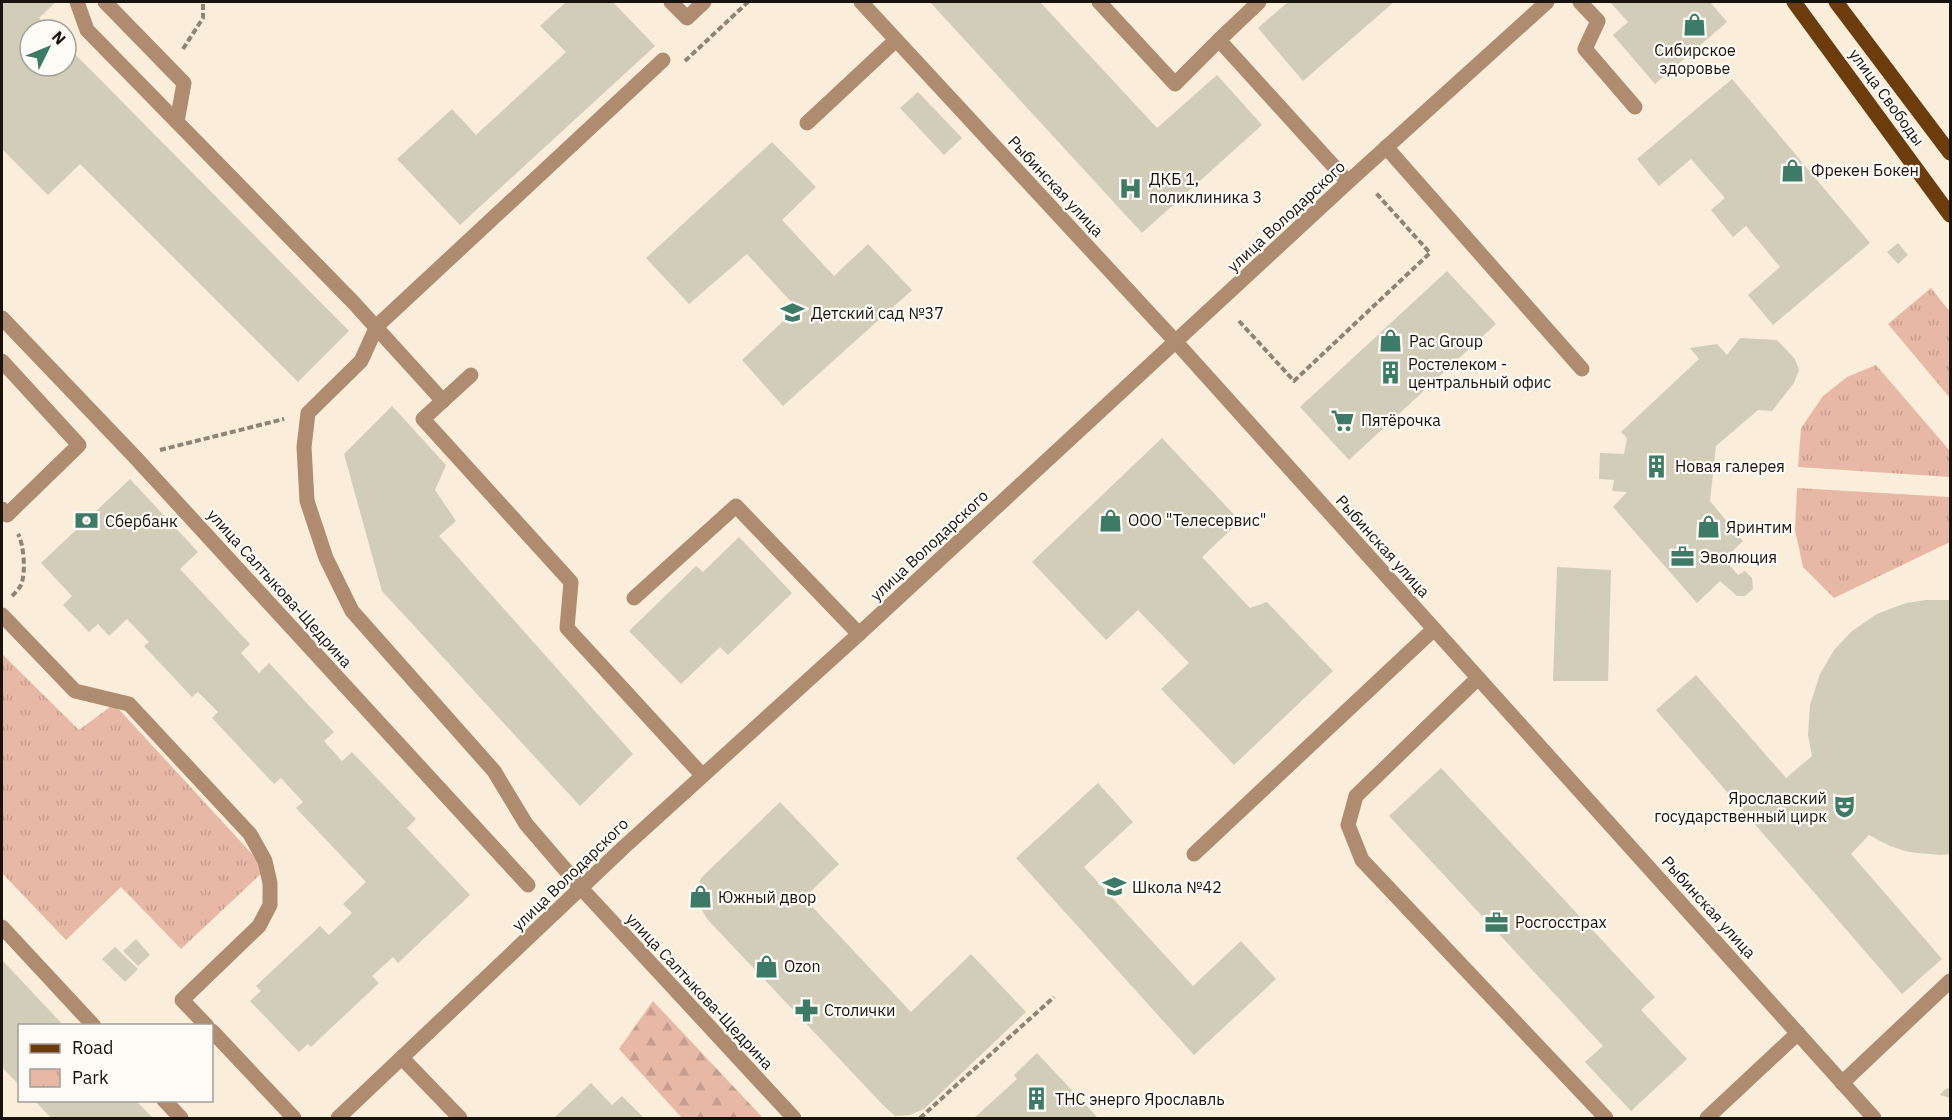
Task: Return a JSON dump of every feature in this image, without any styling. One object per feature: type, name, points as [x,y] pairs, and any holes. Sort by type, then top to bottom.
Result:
[{"type":"main road","name":"улица Свободы","points":[[1794,2],[1950,215]]},
{"type":"main road","name":"улица Свободы","points":[[1836,2],[1950,153]]},
{"type":"street","points":[[76,2],[87,30],[377,326],[443,400]]},
{"type":"street","points":[[105,2],[184,83],[177,122]]},
{"type":"street","points":[[671,2],[687,18],[704,2]]},
{"type":"street","name":"Рыбинская улица","points":[[861,2],[1176,342],[1874,1119]]},
{"type":"street","points":[[1099,2],[1175,84],[1259,2]]},
{"type":"street","name":"улица Володарского","points":[[338,1119],[702,775],[859,634],[1386,147],[1547,2]]},
{"type":"street","points":[[1580,2],[1598,21],[1585,49],[1635,107]]},
{"type":"street","points":[[807,123],[896,40]]},
{"type":"street","points":[[1219,40],[1348,182]]},
{"type":"street","points":[[308,413],[361,361],[377,326],[663,60]]},
{"type":"street","points":[[1386,147],[1582,369]]},
{"type":"street","name":"улица Салтыкова-Щедрина","points":[[2,318],[134,456],[528,885]]},
{"type":"street","points":[[2,361],[79,445],[4,512]]},
{"type":"street","points":[[471,375],[423,419],[571,582],[567,628],[702,775]]},
{"type":"street","name":"улица Салтыкова-Щедрина","points":[[308,413],[304,447],[308,501],[326,558],[352,611],[494,771],[526,824],[581,888],[794,1119]]},
{"type":"street","points":[[634,598],[736,506],[859,634]]},
{"type":"street","points":[[5,608],[75,691],[129,704],[250,834],[265,861],[270,883],[270,905],[260,926],[182,1000],[205,1024]]},
{"type":"street","points":[[1194,854],[1434,629]]},
{"type":"street","points":[[1478,678],[1356,796],[1348,825],[1362,860],[1606,1119]]},
{"type":"street","points":[[2,927],[92,1024]]},
{"type":"street","points":[[1842,1083],[1950,981]]},
{"type":"street","points":[[213,1032],[294,1119]]},
{"type":"street","points":[[1707,1119],[1798,1033]]},
{"type":"street","points":[[402,1058],[460,1119]]},
{"type":"street","points":[[165,1102],[181,1119]]},
{"type":"path","points":[[170,69],[202,18],[203,2]]},
{"type":"path","points":[[663,60],[685,61],[748,2]]},
{"type":"path","points":[[1239,321],[1294,381],[1430,253],[1376,193]]},
{"type":"path","points":[[134,456],[308,413]]},
{"type":"path","points":[[4,512],[21,538],[24,565],[21,585],[5,608]]},
{"type":"path","points":[[920,1119],[1054,997]]},
{"type":"green space","points":[[1931,288],[1950,312],[1950,398],[1888,324]]},
{"type":"green space","points":[[1876,365],[1950,451],[1950,477],[1798,467],[1801,428],[1823,396],[1847,377]]},
{"type":"green space","points":[[1797,488],[1950,497],[1950,542],[1834,598],[1803,567],[1795,530]]},
{"type":"green space","points":[[2,654],[79,730],[114,704],[266,869],[181,949],[121,887],[66,940],[2,873]]},
{"type":"green space","points":[[653,1001],[763,1118],[682,1118],[619,1049]]},
{"type":"building","points":[[2,2],[56,2],[39,18],[18,18],[18,78],[78,78],[78,57],[349,331],[298,382],[80,164],[48,195],[2,149]]},
{"type":"building","points":[[566,2],[613,2],[655,46],[460,225],[397,159],[452,109],[476,135],[566,52],[540,26]]},
{"type":"building","points":[[930,2],[1040,2],[1157,128],[1217,75],[1262,125],[1142,233]]},
{"type":"building","points":[[1288,2],[1394,2],[1303,81],[1258,28]]},
{"type":"building","points":[[1610,2],[1710,2],[1727,22],[1655,84],[1613,35],[1628,22]]},
{"type":"building","points":[[1732,79],[1870,243],[1773,325],[1748,295],[1780,267],[1746,226],[1733,237],[1711,210],[1725,198],[1691,159],[1659,186],[1637,159]]},
{"type":"building","points":[[918,92],[962,138],[944,155],[900,108]]},
{"type":"building","points":[[772,142],[816,187],[782,220],[834,276],[868,244],[912,290],[783,406],[742,360],[797,308],[747,254],[689,304],[646,258]]},
{"type":"building","points":[[1898,243],[1908,255],[1898,264],[1887,252]]},
{"type":"building","name":"Ростелеком - центральный офис","points":[[1447,271],[1496,324],[1349,460],[1300,407]]},
{"type":"building","name":"Новая галерея","points":[[1740,338],[1777,340],[1795,359],[1799,370],[1794,383],[1772,411],[1758,410],[1716,446],[1710,501],[1743,541],[1724,559],[1738,575],[1745,571],[1752,578],[1753,589],[1745,596],[1737,596],[1720,581],[1697,603],[1613,507],[1627,492],[1612,491],[1614,480],[1599,479],[1600,453],[1624,454],[1627,438],[1621,432],[1699,359],[1690,348],[1717,344],[1727,355]]},
{"type":"building","points":[[392,406],[446,465],[435,490],[456,521],[439,536],[633,754],[580,806],[382,591],[344,454]]},
{"type":"building","points":[[1162,438],[1240,521],[1202,557],[1250,608],[1267,602],[1333,671],[1234,765],[1161,689],[1189,663],[1138,610],[1106,640],[1032,562]]},
{"type":"building","points":[[130,479],[198,552],[180,569],[250,644],[241,653],[259,673],[269,663],[334,732],[324,741],[342,761],[352,752],[416,819],[407,828],[470,895],[398,963],[393,957],[372,976],[379,983],[311,1047],[308,1044],[299,1052],[250,1001],[261,991],[256,986],[320,926],[329,935],[352,913],[343,904],[366,882],[296,808],[303,802],[281,778],[274,784],[212,718],[218,712],[198,692],[192,697],[144,646],[149,642],[127,619],[109,636],[98,624],[89,632],[63,605],[72,596],[41,563]]},
{"type":"building","points":[[739,537],[792,593],[728,655],[720,647],[681,684],[629,631],[696,566],[703,572]]},
{"type":"building","points":[[1557,567],[1611,570],[1608,681],[1553,681]]},
{"type":"building","name":"Ярославский государственный цирк","points":[[1950,600],[1950,854],[1909,852],[1890,846],[1869,835],[1851,854],[1942,959],[1902,994],[1656,710],[1696,675],[1786,778],[1812,756],[1808,735],[1810,705],[1820,674],[1834,650],[1852,631],[1877,614],[1906,603]]},
{"type":"building","points":[[1441,768],[1655,997],[1641,1010],[1687,1059],[1631,1111],[1585,1062],[1603,1046],[1389,816]]},
{"type":"building","points":[[1098,783],[1133,822],[1084,867],[1193,986],[1241,941],[1276,979],[1194,1055],[1016,858]]},
{"type":"building","points":[[780,802],[839,864],[804,898],[911,1012],[971,954],[1026,1012],[924,1109],[910,1115],[895,1116],[708,920],[700,907],[698,892],[701,878]]},
{"type":"building","points":[[136,939],[150,955],[138,966],[123,951]]},
{"type":"building","points":[[115,947],[138,969],[125,982],[102,959]]},
{"type":"building","points":[[2,960],[62,1024],[18,1024],[18,1084],[2,1067]]},
{"type":"building","name":"ТНС энерго Ярославль","points":[[1037,1053],[1098,1118],[974,1118],[1017,1079],[1014,1075]]},
{"type":"building","points":[[591,1083],[612,1105],[622,1096],[644,1118],[554,1118]]},
{"type":"building","points":[[1950,1088],[1950,1098],[1940,1095],[1945,1089]]},
{"type":"building","points":[[36,1102],[137,1102],[153,1118],[51,1118]]},
{"type":"place","name":"Сибирское здоровье","points":[[1695,25]]},
{"type":"place","name":"Фрекен Бокен","points":[[1793,170]]},
{"type":"place","name":"ДКБ 1, поликлиника 3","points":[[1131,188]]},
{"type":"place","name":"Детский сад №37","points":[[793,313]]},
{"type":"place","name":"Pac Group","points":[[1391,341]]},
{"type":"place","name":"Ростелеком - центральный офис","points":[[1390,373]]},
{"type":"place","name":"Пятёрочка","points":[[1343,420]]},
{"type":"place","name":"Новая галерея","points":[[1657,466]]},
{"type":"place","name":"ООО \"Телесервис\"","points":[[1110,520]]},
{"type":"place","name":"Сбербанк","points":[[87,521]]},
{"type":"place","name":"Яринтим","points":[[1708,527]]},
{"type":"place","name":"Эволюция","points":[[1682,557]]},
{"type":"place","name":"Ярославский государственный цирк","points":[[1845,807]]},
{"type":"place","name":"Школа №42","points":[[1114,887]]},
{"type":"place","name":"Южный двор","points":[[700,897]]},
{"type":"place","name":"Росгосстрах","points":[[1497,922]]},
{"type":"place","name":"Ozon","points":[[766,966]]},
{"type":"place","name":"Столички","points":[[806,1010]]},
{"type":"place","name":"ТНС энерго Ярославль","points":[[1037,1099]]}]
